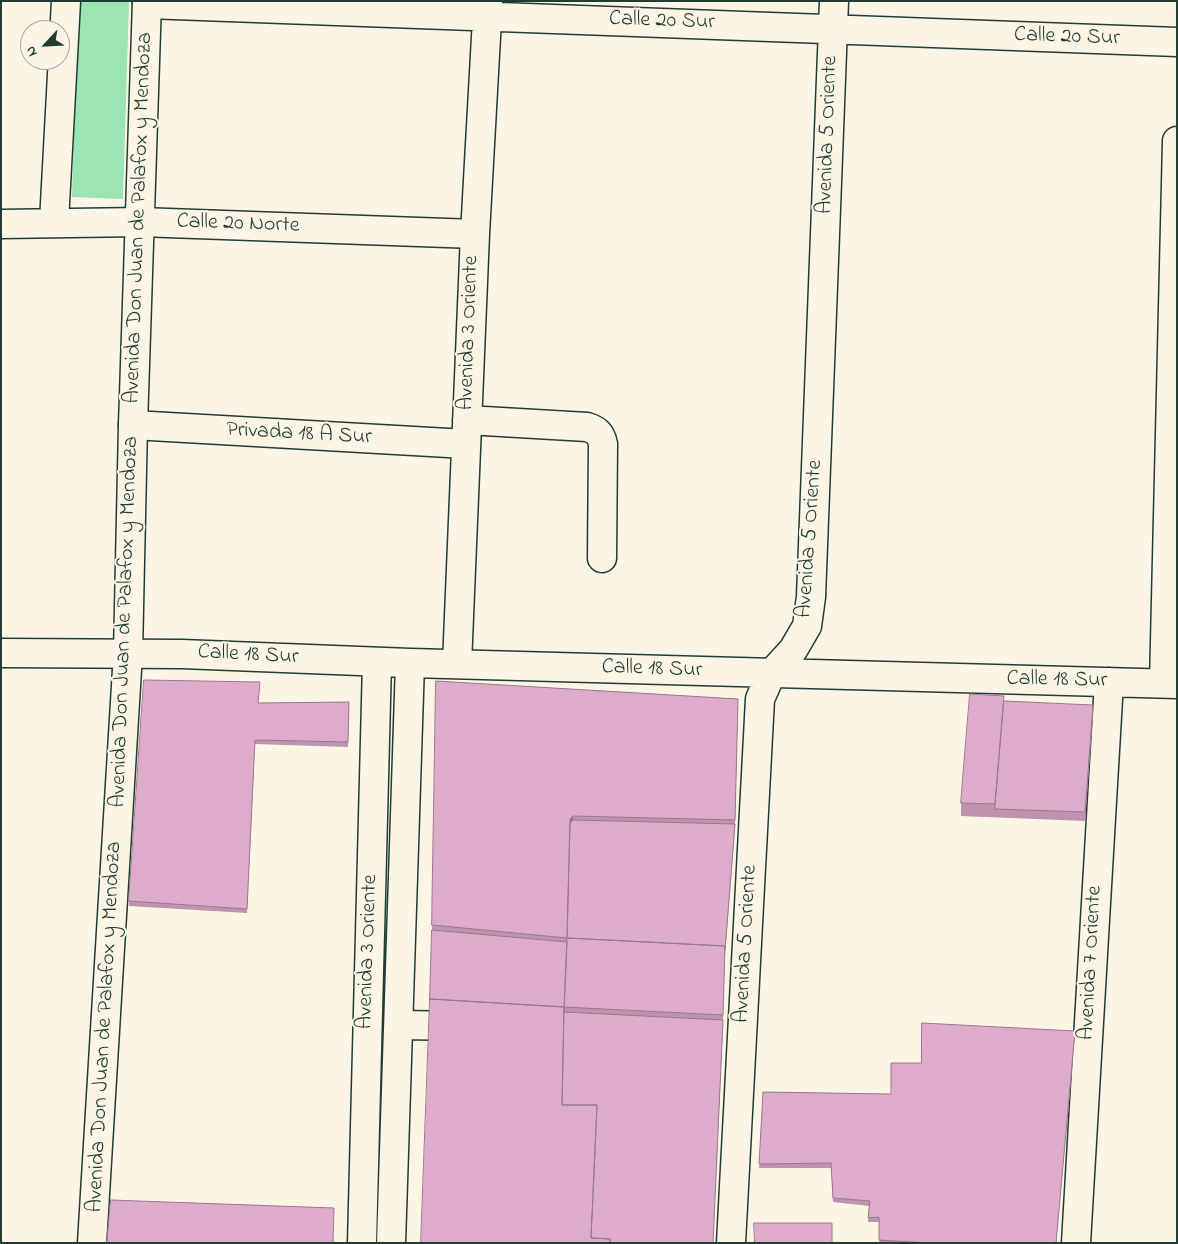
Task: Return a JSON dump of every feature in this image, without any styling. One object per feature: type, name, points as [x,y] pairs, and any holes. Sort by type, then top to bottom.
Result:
[{"type":"street","points":[[54,222],[66,1]]},
{"type":"street","name":"Avenida 5 Oriente","points":[[731,1243],[760,699],[771,674],[793,650],[807,626],[811,597],[834,1]]},
{"type":"street","name":"Calle 20 Sur","points":[[147,3],[488,9],[833,28],[1177,42]]},
{"type":"street","name":"Avenida Don Juan de Palafox y Mendoza","points":[[92,1243],[128,654],[133,426],[147,3]]},
{"type":"street","name":"Avenida 3 Oriente","points":[[457,664],[475,234],[488,9]]},
{"type":"street","points":[[1170,684],[1177,140]]},
{"type":"street","name":"Calle 20 Norte","points":[[1,224],[140,222],[475,234]]},
{"type":"street","name":"Privada 18 A Sur","points":[[133,426],[466,432],[587,427],[595,429],[601,436],[603,444],[602,558]]},
{"type":"street","name":"Calle 18 Sur","points":[[1,653],[182,654],[771,674],[1170,684]]},
{"type":"street","name":"Avenida 3 Oriente","points":[[362,1243],[377,662]]},
{"type":"street","name":"Avenida 3 Oriente","points":[[392,1243],[410,663]]},
{"type":"street","name":"Avenida 7 Oriente","points":[[1076,1243],[1109,682]]},
{"type":"street","points":[[370,952],[401,954]]},
{"type":"street","points":[[398,1025],[492,1026]]},
{"type":"green space","points":[[78,1],[129,1],[123,199],[72,197]]},
{"type":"building","points":[[144,680],[260,682],[258,703],[349,702],[348,742],[255,740],[247,909],[129,901]]},
{"type":"building","points":[[436,681],[738,699],[735,820],[573,816],[570,819],[567,938],[432,925]]},
{"type":"building","points":[[970,694],[1004,696],[995,804],[961,803]]},
{"type":"building","points":[[1004,701],[1093,705],[1085,812],[995,809]]},
{"type":"building","points":[[573,820],[735,824],[725,950],[725,946],[567,938],[570,824]]},
{"type":"building","points":[[432,930],[567,942],[564,1012],[723,1020],[713,1243],[610,1243],[610,1239],[591,1238],[597,1105],[562,1105],[564,1007],[430,999]]},
{"type":"building","points":[[567,938],[725,946],[723,1015],[564,1007]]},
{"type":"building","points":[[430,999],[564,1007],[562,1105],[597,1105],[591,1238],[610,1239],[610,1243],[421,1243]]},
{"type":"building","points":[[922,1023],[1075,1031],[1056,1243],[928,1243],[879,1240],[879,1217],[868,1218],[870,1201],[833,1198],[831,1163],[759,1164],[763,1092],[891,1094],[891,1063],[921,1063]]},
{"type":"building","points":[[111,1200],[334,1208],[333,1243],[107,1243]]},
{"type":"building","points":[[754,1223],[832,1223],[832,1243],[755,1243]]}]
